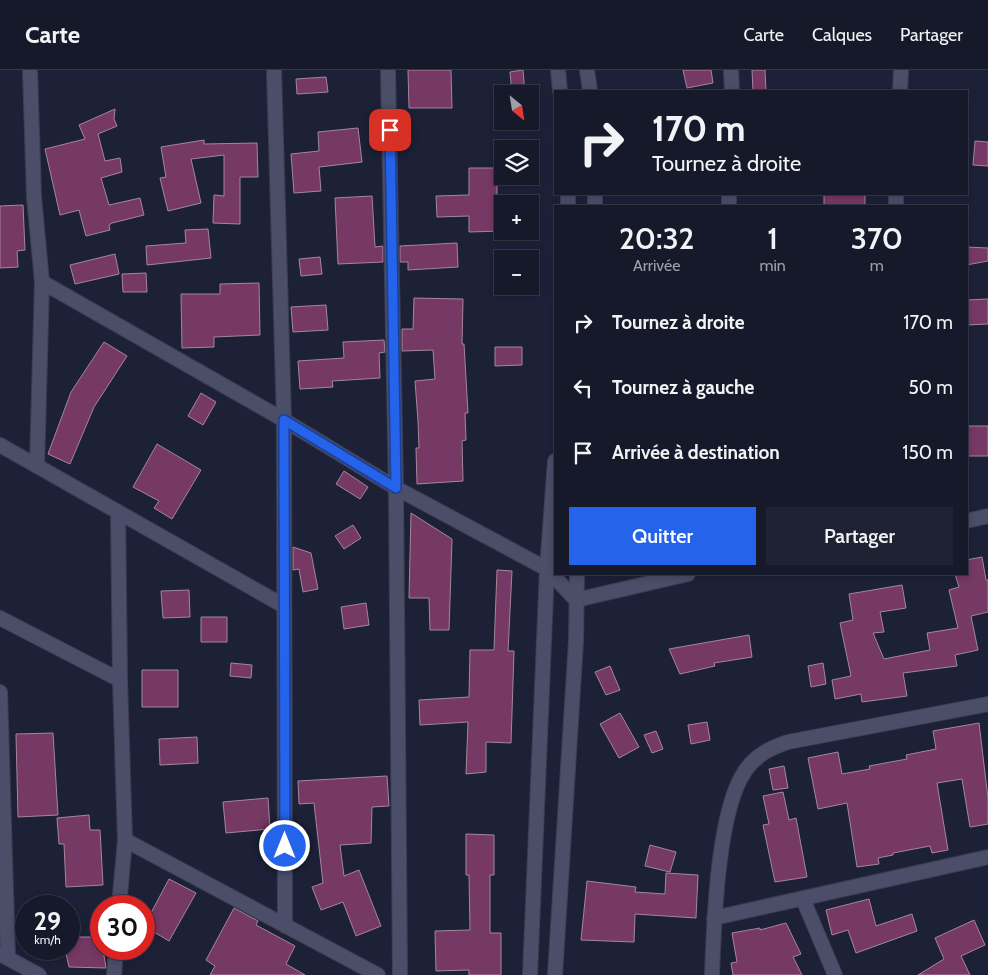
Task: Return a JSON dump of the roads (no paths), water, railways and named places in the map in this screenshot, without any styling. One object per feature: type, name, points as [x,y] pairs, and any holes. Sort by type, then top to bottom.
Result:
[{"type":"street","points":[[30,70],[34,197],[42,282],[37,466]]},
{"type":"street","points":[[274,70],[284,420],[285,926]]},
{"type":"street","points":[[388,70],[396,488],[400,975]]},
{"type":"street","points":[[558,70],[560,90]]},
{"type":"street","points":[[587,70],[590,90]]},
{"type":"street","points":[[731,70],[732,90]]},
{"type":"street","points":[[900,90],[901,70]]},
{"type":"street","points":[[42,282],[284,420],[396,488],[547,569],[576,600]]},
{"type":"street","points":[[0,445],[284,606]]},
{"type":"street","points":[[530,975],[547,569],[554,474]]},
{"type":"street","points":[[118,512],[120,680],[125,840],[121,895]]},
{"type":"street","points":[[968,521],[988,516]]},
{"type":"street","points":[[555,975],[576,641],[578,575]]},
{"type":"street","points":[[576,600],[684,575]]},
{"type":"street","points":[[0,618],[120,680]]},
{"type":"street","points":[[0,692],[4,956],[39,975]]},
{"type":"street","points":[[712,975],[714,918],[727,818],[735,790],[744,772],[768,748],[788,742],[988,704]]},
{"type":"street","points":[[125,840],[378,975]]},
{"type":"street","points":[[714,918],[986,861]]},
{"type":"street","points":[[803,899],[835,975]]},
{"type":"street","points":[[114,975],[115,960]]}]
